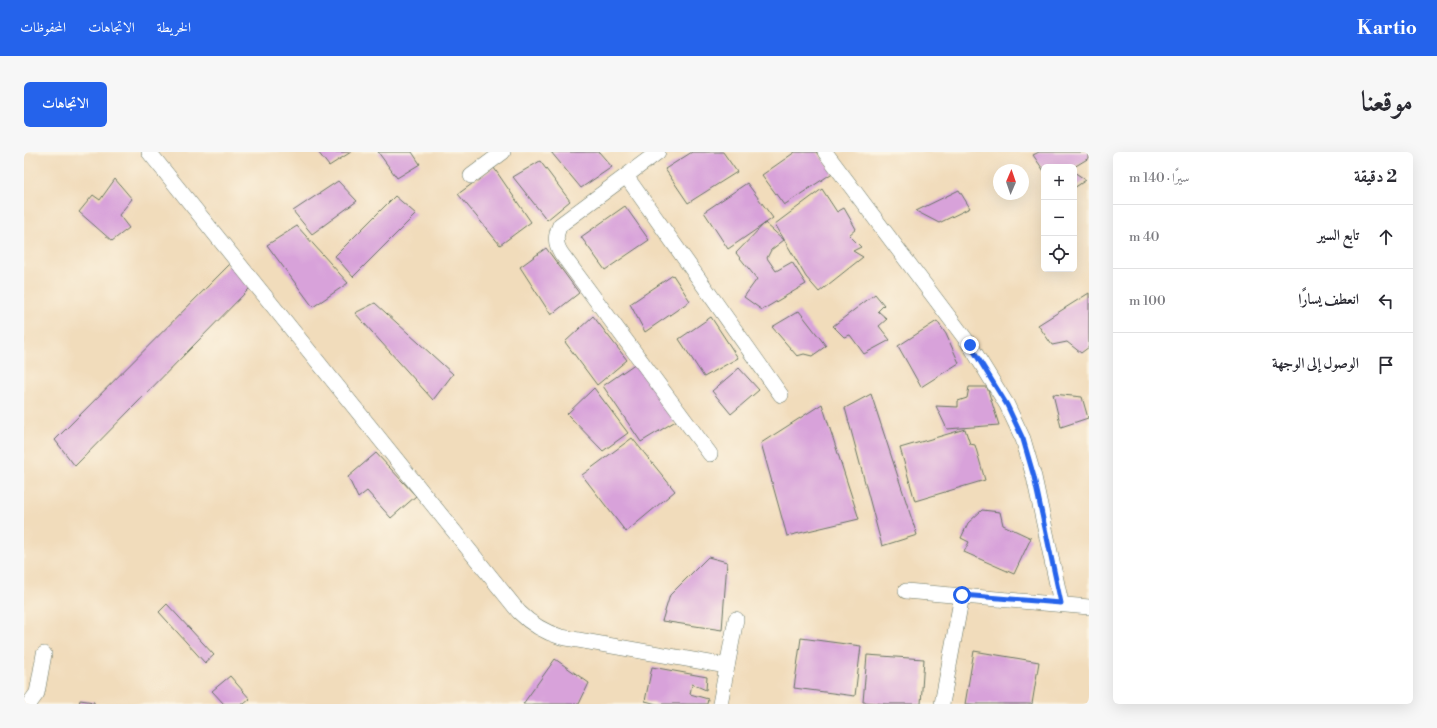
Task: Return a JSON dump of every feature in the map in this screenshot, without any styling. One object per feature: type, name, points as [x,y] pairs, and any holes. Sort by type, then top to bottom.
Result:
[{"type":"street","points":[[149,152],[519,612],[532,624],[546,632],[561,637],[727,666]]},
{"type":"street","points":[[471,176],[503,152]]},
{"type":"street","points":[[658,152],[560,225],[556,234],[556,245],[560,253],[710,454]]},
{"type":"street","points":[[825,152],[970,345],[1007,405],[1023,439],[1034,477],[1061,603]]},
{"type":"street","points":[[626,176],[781,395]]},
{"type":"street","points":[[906,591],[1089,606]]},
{"type":"street","points":[[942,704],[962,595]]},
{"type":"street","points":[[720,704],[736,619]]},
{"type":"street","points":[[28,704],[37,693],[44,654]]},
{"type":"building","points":[[318,152],[351,152],[329,166]]},
{"type":"building","points":[[378,152],[412,152],[420,164],[397,178]]},
{"type":"building","points":[[551,152],[599,152],[612,167],[581,188]]},
{"type":"building","points":[[692,152],[723,152],[737,172],[688,203],[665,169]]},
{"type":"building","points":[[795,152],[816,152],[834,172],[784,205],[762,175]]},
{"type":"building","points":[[1039,152],[1089,152],[1089,158],[1077,165],[1041,164],[1041,167],[1033,155]]},
{"type":"building","points":[[540,161],[570,201],[547,220],[513,177]]},
{"type":"building","points":[[494,168],[531,222],[500,245],[458,194]]},
{"type":"building","points":[[1077,174],[1086,180],[1077,186]]},
{"type":"building","points":[[115,179],[132,199],[119,215],[129,228],[112,241],[79,212],[93,195],[100,200]]},
{"type":"building","points":[[338,181],[357,201],[312,234],[293,211]]},
{"type":"building","points":[[747,183],[773,218],[728,249],[704,212]]},
{"type":"building","points":[[822,189],[837,212],[844,208],[856,229],[849,235],[861,247],[853,251],[863,257],[819,292],[806,277],[775,224]]},
{"type":"building","points":[[959,190],[970,208],[939,223],[916,211]]},
{"type":"building","points":[[395,196],[416,214],[353,277],[335,256]]},
{"type":"building","points":[[625,206],[649,240],[605,270],[581,237]]},
{"type":"building","points":[[765,223],[784,240],[771,250],[767,258],[776,271],[792,262],[806,284],[762,310],[744,297],[757,279],[736,253]]},
{"type":"building","points":[[297,226],[348,283],[313,307],[267,245]]},
{"type":"building","points":[[546,248],[579,293],[551,315],[520,267]]},
{"type":"building","points":[[230,264],[250,288],[75,466],[55,440]]},
{"type":"building","points":[[673,275],[690,301],[645,332],[630,304]]},
{"type":"building","points":[[1089,293],[1089,347],[1081,353],[1067,342],[1052,345],[1038,325]]},
{"type":"building","points":[[875,294],[884,305],[878,311],[887,319],[879,326],[890,340],[864,354],[850,335],[844,337],[833,326]]},
{"type":"building","points":[[375,303],[453,374],[433,400],[355,313]]},
{"type":"building","points":[[799,311],[826,346],[812,356],[804,354],[797,356],[772,327]]},
{"type":"building","points":[[593,316],[627,360],[597,385],[565,342]]},
{"type":"building","points":[[711,317],[738,358],[704,377],[679,339]]},
{"type":"building","points":[[937,321],[946,334],[959,363],[921,387],[898,346]]},
{"type":"building","points":[[636,363],[679,419],[641,442],[603,386]]},
{"type":"building","points":[[739,368],[759,390],[731,414],[712,391]]},
{"type":"building","points":[[969,387],[987,387],[999,425],[947,429],[936,406],[958,407],[958,401],[967,398]]},
{"type":"building","points":[[594,388],[628,433],[603,451],[567,414]]},
{"type":"building","points":[[871,394],[917,535],[882,546],[845,408]]},
{"type":"building","points":[[1053,394],[1082,397],[1088,418],[1061,427]]},
{"type":"building","points":[[822,404],[859,519],[787,536],[761,443]]},
{"type":"building","points":[[965,429],[970,444],[975,445],[985,480],[915,501],[900,448]]},
{"type":"building","points":[[632,438],[675,491],[626,532],[582,475]]},
{"type":"building","points":[[376,453],[416,496],[391,518],[367,491],[358,498],[348,477]]},
{"type":"building","points":[[982,510],[1000,512],[1003,525],[1031,538],[1014,574],[964,552],[969,542],[961,538],[968,523]]},
{"type":"building","points":[[708,557],[727,562],[722,630],[662,621],[670,595]]},
{"type":"building","points":[[167,604],[214,655],[205,663],[159,612]]},
{"type":"building","points":[[801,638],[861,646],[855,696],[794,688]]},
{"type":"building","points":[[974,651],[1039,662],[1032,704],[965,704]]},
{"type":"building","points":[[867,655],[924,659],[921,704],[886,704],[863,702]]},
{"type":"building","points":[[555,659],[589,683],[579,704],[523,704]]},
{"type":"building","points":[[652,667],[707,677],[706,690],[692,684],[690,694],[708,699],[707,704],[657,704],[645,701]]},
{"type":"building","points":[[230,676],[250,699],[244,704],[224,704],[212,691]]},
{"type":"building","points":[[80,700],[94,702],[94,704],[79,704]]},
{"type":"route","points":[[962,595],[1061,603],[1034,477],[1023,439],[1007,405],[970,345]]}]
